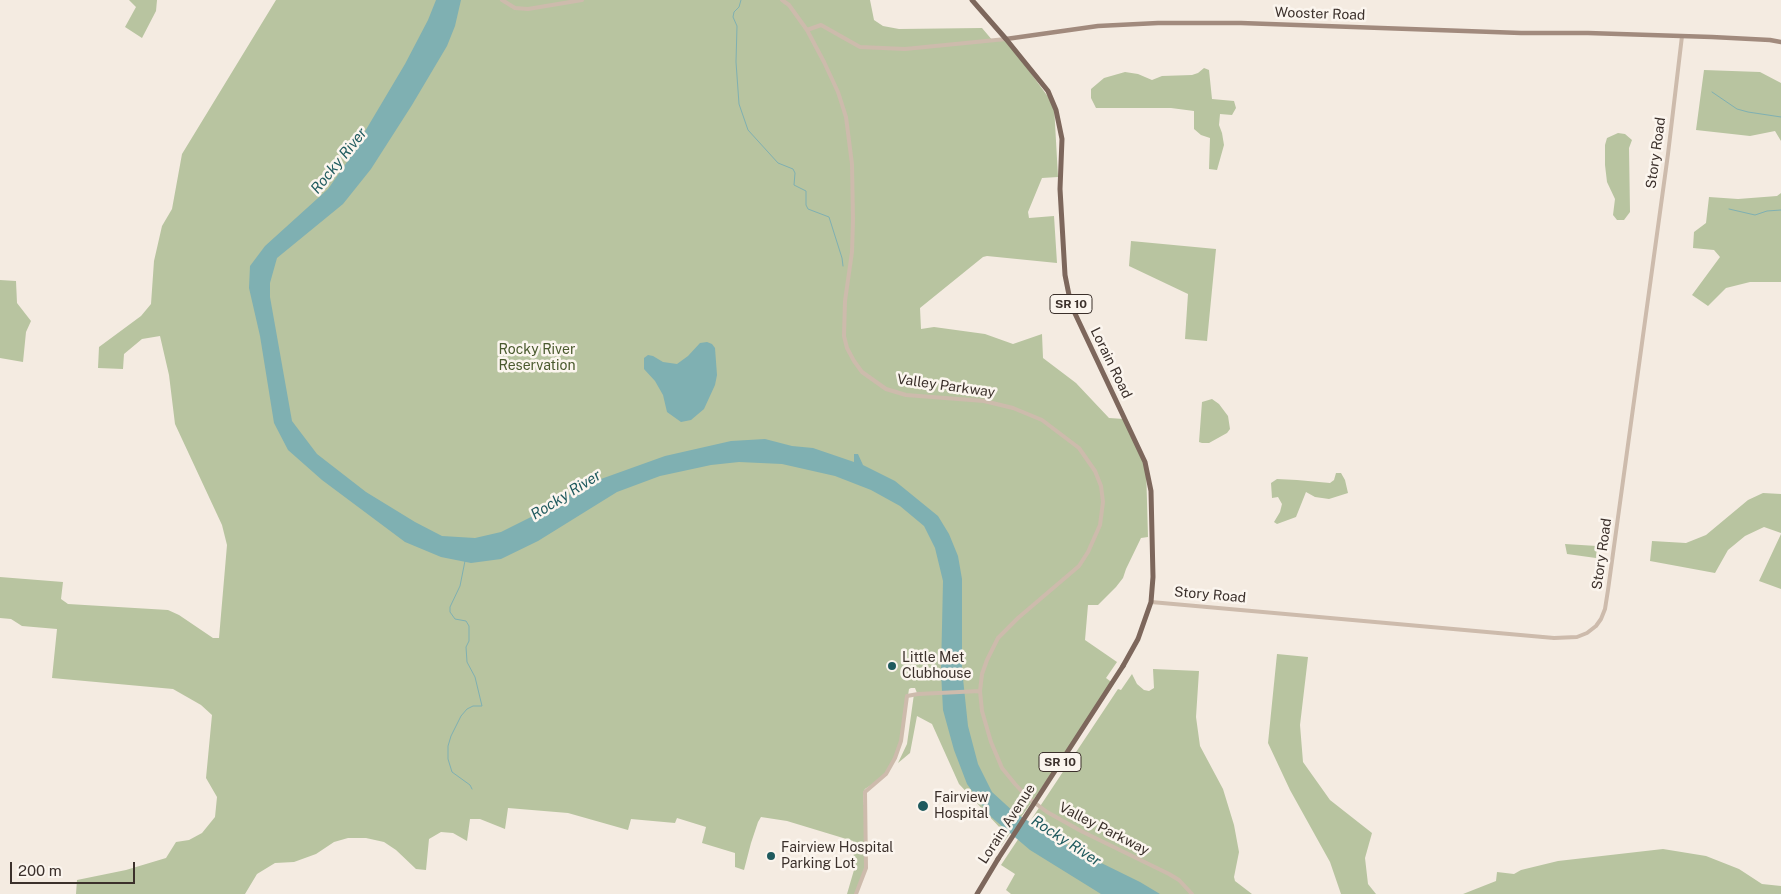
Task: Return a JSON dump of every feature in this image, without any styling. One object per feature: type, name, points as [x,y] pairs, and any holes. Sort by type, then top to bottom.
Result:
[{"type":"main road","name":"Lorain Road","points":[[972,0],[1048,91],[1060,124],[1062,139],[1060,189],[1065,275],[1071,305],[1145,462],[1151,491],[1153,578],[1151,602],[1138,639],[1123,666]]},
{"type":"main road","name":"Wooster Road","points":[[1006,39],[1098,26],[1158,23],[1242,23],[1521,33],[1588,32],[1759,39],[1781,42]]},
{"type":"main road","name":"Lorain Avenue","points":[[977,894],[1123,666]]},
{"type":"street","points":[[502,0],[515,8],[528,9],[582,0]]},
{"type":"street","name":"Valley Parkway","points":[[782,0],[789,5],[806,30],[835,85],[846,117],[850,139],[854,220],[852,252],[845,301],[844,336],[847,348],[854,362],[862,372],[886,389],[906,395],[984,401],[1013,408],[1035,417],[1057,430],[1079,448],[1095,471],[1101,486],[1103,502],[1100,525],[1088,552],[1079,566],[1018,618],[998,638],[987,660],[982,674],[980,691],[982,711],[990,742],[1002,768],[1027,797],[1061,821],[1169,874],[1179,880],[1192,894]]},
{"type":"street","name":"Wooster Road","points":[[806,30],[821,25],[860,47],[905,49],[1006,39]]},
{"type":"street","name":"Story Road","points":[[1151,602],[1554,638],[1577,637],[1587,633],[1596,626],[1606,608],[1668,154],[1682,36]]},
{"type":"street","points":[[856,894],[866,868],[865,792],[886,774],[895,758],[901,741],[907,696],[980,691]]},
{"type":"green space","points":[[129,0],[157,0],[156,11],[142,38],[125,27],[136,7]]},
{"type":"green space","name":"Rocky River Reservation","points":[[276,0],[870,0],[874,20],[883,26],[899,29],[982,28],[993,41],[1006,39],[1054,105],[1058,177],[1042,178],[1028,212],[1029,218],[1054,216],[1057,263],[983,257],[920,308],[921,329],[934,327],[985,334],[1013,344],[1042,334],[1043,358],[1076,383],[1109,418],[1124,419],[1146,466],[1148,537],[1141,538],[1123,578],[1116,587],[1098,605],[1088,605],[1085,640],[1117,662],[1106,678],[1114,684],[1001,846],[1002,830],[959,784],[932,724],[917,716],[910,753],[898,763],[907,744],[914,694],[917,693],[915,688],[911,688],[909,689],[901,742],[887,775],[865,789],[863,793],[867,845],[866,867],[855,894],[847,894],[854,870],[853,841],[787,821],[761,817],[751,843],[744,870],[735,867],[735,853],[702,843],[706,827],[677,818],[675,823],[631,819],[628,830],[568,813],[508,808],[505,829],[480,819],[470,819],[467,841],[453,833],[441,832],[429,839],[426,870],[416,869],[396,850],[384,842],[366,838],[348,838],[334,842],[316,854],[294,862],[275,863],[257,874],[245,894],[76,894],[77,880],[126,870],[166,858],[176,842],[189,840],[202,833],[215,817],[217,797],[206,778],[212,715],[201,705],[173,689],[52,678],[57,629],[22,626],[11,619],[0,618],[0,577],[63,582],[61,599],[68,604],[168,610],[179,615],[213,638],[219,638],[227,545],[222,525],[175,424],[169,375],[160,336],[142,339],[124,354],[123,369],[98,368],[99,347],[141,316],[151,304],[154,261],[162,226],[172,209],[182,154]]},
{"type":"green space","points":[[1204,68],[1209,70],[1212,99],[1234,101],[1236,108],[1232,115],[1220,114],[1219,125],[1224,145],[1217,170],[1209,169],[1210,138],[1201,135],[1194,129],[1194,111],[1171,108],[1096,108],[1091,98],[1091,89],[1104,78],[1125,72],[1138,74],[1152,80],[1162,76],[1192,75]]},
{"type":"green space","points":[[1704,70],[1760,72],[1781,83],[1781,141],[1775,131],[1750,136],[1696,130]]},
{"type":"green space","points":[[1618,133],[1625,134],[1632,140],[1629,148],[1630,212],[1624,220],[1617,220],[1613,215],[1615,199],[1607,182],[1605,165],[1607,138]]},
{"type":"green space","points":[[1781,193],[1781,282],[1750,282],[1726,288],[1708,306],[1692,295],[1720,257],[1714,250],[1693,248],[1694,232],[1706,223],[1709,197],[1738,199],[1777,196]]},
{"type":"green space","points":[[1131,241],[1216,249],[1207,341],[1185,339],[1188,294],[1129,266]]},
{"type":"green space","points":[[0,280],[16,281],[17,303],[31,321],[26,332],[23,362],[0,358]]},
{"type":"green space","points":[[1212,399],[1219,404],[1228,416],[1230,429],[1227,433],[1209,443],[1202,443],[1199,442],[1202,402]]},
{"type":"green space","points":[[1336,473],[1341,473],[1348,493],[1329,499],[1315,497],[1306,492],[1296,517],[1277,524],[1274,522],[1282,504],[1278,497],[1272,498],[1271,483],[1277,479],[1330,483],[1334,480]]},
{"type":"green space","points":[[1763,493],[1781,494],[1781,533],[1764,527],[1745,536],[1728,550],[1715,573],[1650,561],[1652,541],[1686,543],[1706,535],[1748,500]]},
{"type":"green space","points":[[1781,534],[1781,589],[1759,581]]},
{"type":"green space","points":[[1565,544],[1597,546],[1596,558],[1567,554]]},
{"type":"green space","points":[[1277,654],[1308,657],[1300,725],[1303,762],[1330,800],[1372,833],[1365,858],[1368,884],[1376,894],[1341,894],[1330,862],[1290,790],[1268,743]]},
{"type":"green space","points":[[1153,669],[1199,671],[1196,717],[1200,746],[1223,789],[1234,825],[1239,852],[1234,877],[1235,881],[1252,894],[1011,894],[1006,890],[1015,874],[1001,865],[1118,689],[1121,690],[1132,674],[1137,684],[1144,690],[1149,691],[1154,688]]},
{"type":"green space","points":[[1663,849],[1706,856],[1739,869],[1762,884],[1781,886],[1781,894],[1463,894],[1496,881],[1497,872],[1514,874],[1521,870],[1558,861]]},
{"type":"water","name":"Rocky River","points":[[436,0],[461,0],[455,26],[447,46],[371,169],[343,204],[277,258],[270,283],[270,297],[292,421],[317,454],[366,492],[415,522],[442,536],[475,538],[501,532],[539,513],[587,484],[665,456],[731,441],[765,439],[792,446],[813,448],[854,462],[854,454],[858,454],[863,465],[895,481],[938,516],[949,534],[958,556],[962,579],[962,669],[968,726],[978,764],[992,792],[1015,813],[1081,853],[1160,894],[1101,894],[1030,850],[990,816],[967,784],[954,750],[943,710],[941,672],[943,581],[935,548],[924,526],[900,506],[871,490],[835,476],[782,464],[739,462],[711,465],[660,476],[617,492],[538,541],[501,559],[471,563],[441,557],[405,542],[322,480],[288,450],[274,423],[260,336],[249,288],[250,266],[265,246],[328,189],[354,152],[405,64],[428,20]]},
{"type":"water","points":[[707,342],[715,348],[717,375],[715,385],[704,409],[691,420],[681,422],[667,412],[663,395],[655,381],[644,369],[644,358],[648,355],[663,362],[677,364],[688,356],[700,343]]},
{"type":"waterway","points":[[741,0],[733,17],[737,26],[736,62],[739,104],[748,130],[778,163],[793,169],[795,173],[794,185],[806,191],[806,205],[808,209],[829,217],[843,266]]},
{"type":"waterway","points":[[1712,92],[1737,109],[1781,117]]},
{"type":"waterway","points":[[1729,209],[1755,215],[1767,211],[1781,210]]},
{"type":"waterway","points":[[465,561],[460,586],[450,607],[450,612],[455,619],[466,621],[469,626],[469,641],[466,647],[467,662],[475,677],[482,706],[473,706],[467,709],[461,716],[451,736],[448,746],[448,759],[452,772],[470,785],[472,789]]},
{"type":"place","name":"Little Met Clubhouse","points":[[892,666]]},
{"type":"place","name":"Fairview Hospital","points":[[923,806]]},
{"type":"place","name":"Fairview Hospital Parking Lot","points":[[771,856]]}]
